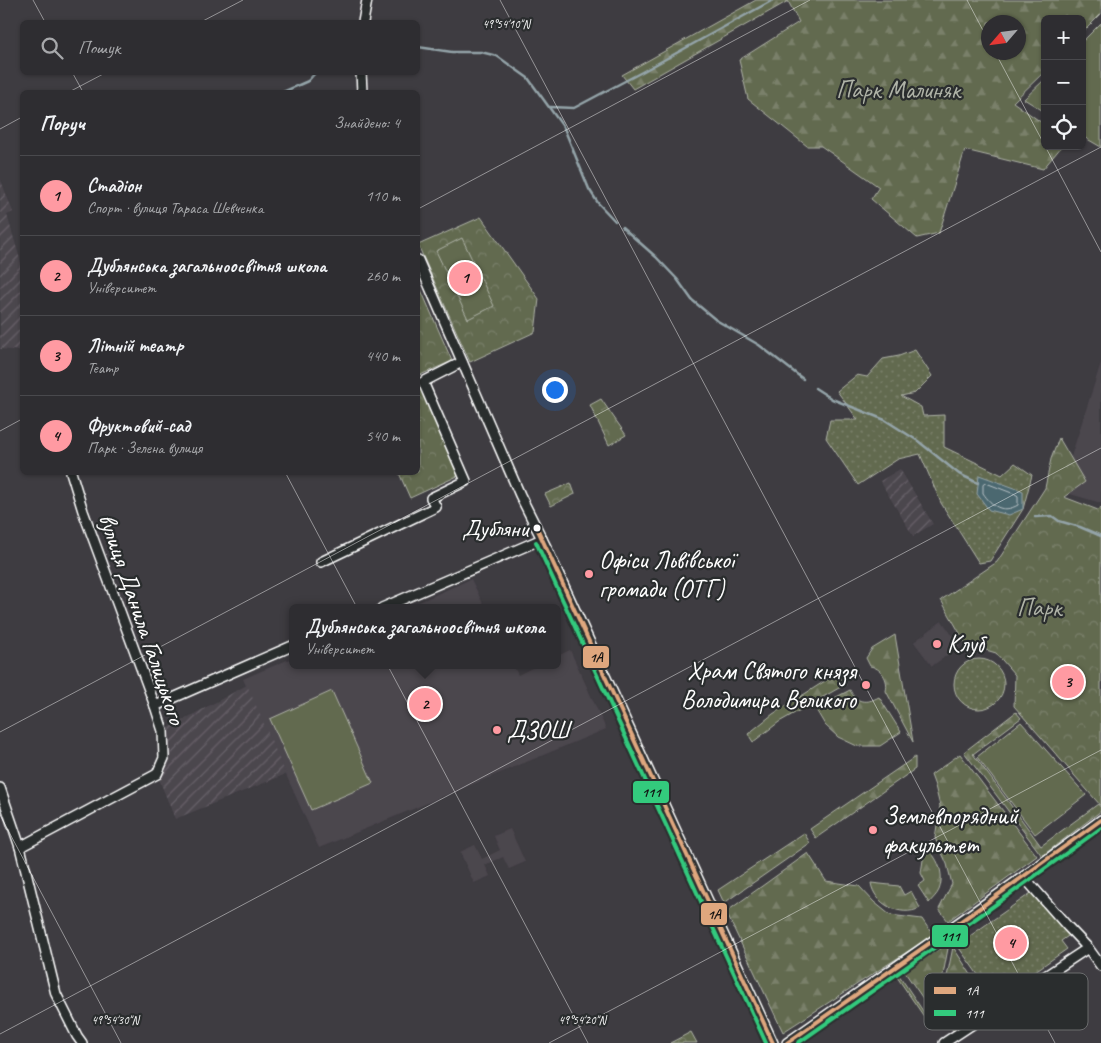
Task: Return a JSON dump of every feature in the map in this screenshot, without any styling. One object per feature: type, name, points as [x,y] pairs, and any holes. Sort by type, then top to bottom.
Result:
[{"type":"street","points":[[363,20],[367,0]]},
{"type":"street","points":[[362,75],[362,90]]},
{"type":"street","points":[[420,265],[520,495],[542,539],[773,1043]]},
{"type":"street","points":[[321,562],[436,507],[431,498],[466,481],[423,382],[462,362]]},
{"type":"street","name":"вулиця Данила Галицького","points":[[20,847],[156,774],[164,758],[163,731],[155,706],[83,511],[72,475]]},
{"type":"street","points":[[391,604],[542,539]]},
{"type":"street","points":[[155,706],[289,647]]},
{"type":"street","points":[[0,788],[20,847],[56,994],[82,1043]]},
{"type":"street","points":[[786,1043],[1024,877],[1101,820]]},
{"type":"street","points":[[1024,877],[1088,948],[1101,966]]},
{"type":"street","points":[[1050,973],[1088,948]]},
{"type":"street","points":[[944,1043],[964,1030]]},
{"type":"shaded area","points":[[0,178],[13,212],[7,215],[20,259],[20,351],[0,349]]},
{"type":"shaded area","points":[[1101,363],[1101,503],[1060,491]]},
{"type":"shaded area","points":[[900,469],[933,524],[913,536],[880,481]]},
{"type":"shaded area","points":[[471,579],[483,604],[415,604]]},
{"type":"shaded area","name":"Клуб","points":[[942,621],[960,646],[932,666],[914,642]]},
{"type":"shaded area","points":[[570,650],[606,729],[319,848],[243,679],[289,659],[289,669],[515,669],[518,675],[530,669],[561,669],[561,654]]},
{"type":"shaded area","points":[[247,685],[286,774],[175,819],[157,774],[163,731]]},
{"type":"shaded area","points":[[510,829],[525,862],[509,869],[503,857],[485,865],[490,876],[474,883],[460,852],[475,845],[482,859],[500,850],[494,836]]},
{"type":"green space","name":"Парк Малиняк","points":[[756,0],[1101,0],[1101,14],[1086,29],[1086,15],[1041,15],[1041,75],[1013,102],[1041,122],[1041,150],[1059,150],[1043,169],[965,150],[939,233],[917,238],[871,199],[879,187],[821,146],[807,146],[748,99],[739,60],[799,22],[788,1],[633,89],[622,75]]},
{"type":"green space","points":[[1101,23],[1101,147],[1086,138],[1086,38]]},
{"type":"green space","points":[[1041,83],[1041,110],[1024,99]]},
{"type":"green space","points":[[481,217],[539,299],[535,332],[470,362],[420,250],[420,244]]},
{"type":"green space","points":[[462,238],[494,306],[468,319],[436,251]]},
{"type":"green space","points":[[420,288],[452,361],[420,375]]},
{"type":"green space","points":[[915,350],[932,376],[915,393],[901,396],[921,407],[923,416],[944,415],[944,447],[1002,475],[1015,463],[1032,475],[1023,509],[990,561],[979,563],[941,503],[920,454],[898,459],[858,485],[826,438],[830,420],[858,420],[837,391],[857,375],[867,377],[883,359]]},
{"type":"green space","points":[[420,380],[462,474],[410,498],[400,475],[420,475]]},
{"type":"green space","points":[[601,399],[626,435],[609,445],[590,405]]},
{"type":"green space","name":"Парк","points":[[1059,438],[1085,482],[1064,497],[1098,510],[1101,507],[1101,806],[1014,706],[1015,675],[996,653],[966,644],[941,600],[997,562],[1045,488],[1051,459]]},
{"type":"green space","points":[[571,483],[575,494],[551,506],[545,494]]},
{"type":"green space","points":[[895,635],[913,742],[886,691],[885,678],[878,669],[870,666],[866,658],[872,649]]},
{"type":"green space","points":[[974,659],[984,659],[997,666],[1004,679],[1004,689],[997,702],[984,709],[974,709],[965,705],[958,698],[954,689],[954,679],[958,670],[965,663]]},
{"type":"green space","points":[[836,674],[846,684],[779,722],[753,742],[748,734],[773,714]]},
{"type":"green space","points":[[850,690],[855,698],[862,701],[870,701],[879,697],[901,732],[880,746],[857,746],[838,737],[825,725],[815,708]]},
{"type":"green space","points":[[332,691],[373,783],[311,810],[270,719]]},
{"type":"green space","points":[[1016,712],[1021,718],[973,754],[1041,846],[1098,804],[1101,808],[1101,811],[1042,856],[964,752]]},
{"type":"green space","points":[[1021,722],[1086,795],[1035,834],[977,757]]},
{"type":"green space","points":[[960,754],[1037,856],[948,921],[939,909],[952,884],[947,864],[935,838],[940,806],[931,775]]},
{"type":"green space","points":[[915,757],[915,769],[816,838],[810,829]]},
{"type":"green space","points":[[804,833],[810,843],[724,903],[718,890]]},
{"type":"green space","points":[[925,847],[934,856],[941,872],[941,884],[938,892],[929,903],[918,886],[925,881],[921,873]]},
{"type":"green space","points":[[808,853],[826,881],[859,886],[890,915],[922,919],[932,934],[783,1032],[726,912]]},
{"type":"green space","points":[[871,883],[899,886],[904,895],[911,891],[920,908],[913,911],[905,911],[890,907],[877,897]]},
{"type":"green space","points":[[1034,891],[1071,934],[1061,941],[1067,949],[1032,973],[977,973],[957,945]]},
{"type":"green space","points":[[949,943],[943,973],[924,973],[924,1000],[904,971]]},
{"type":"green space","points":[[953,947],[970,973],[948,973]]},
{"type":"green space","points":[[899,975],[924,1012],[924,1017],[897,977]]},
{"type":"green space","points":[[691,1032],[697,1043],[670,1043]]},
{"type":"water","points":[[979,475],[1023,491],[1023,509],[1009,515],[989,510],[977,494]]},
{"type":"waterway","points":[[550,107],[574,108],[773,0]]},
{"type":"waterway","points":[[420,47],[452,52],[481,52],[497,56],[528,78],[564,128],[589,189],[598,203],[615,221]]},
{"type":"waterway","points":[[288,90],[308,81],[313,75]]},
{"type":"waterway","points":[[622,227],[656,257],[677,279],[692,300],[716,320],[759,345],[803,379]]},
{"type":"waterway","points":[[815,388],[832,399],[885,420],[918,441],[959,474],[978,483]]},
{"type":"waterway","points":[[1035,517],[1052,516],[1059,521],[1101,536]]},
{"type":"transit line","name":"1А","points":[[537,528],[773,1043]]},
{"type":"transit line","name":"111","points":[[536,542],[766,1043]]},
{"type":"transit line","name":"1А","points":[[787,1043],[984,905],[1101,820]]},
{"type":"transit line","name":"111","points":[[798,1043],[1101,828]]},
{"type":"place","name":"Стадіон","points":[[465,278]]},
{"type":"place","name":"Дубляни","points":[[537,528]]},
{"type":"place","name":"Офіси Львівської громади (ОТГ)","points":[[589,574]]},
{"type":"place","name":"Клуб","points":[[937,644]]},
{"type":"place","name":"Літній театр","points":[[1068,682]]},
{"type":"place","name":"Храм Святого князя Володимира Великого","points":[[866,685]]},
{"type":"place","name":"Дублянська загальноосвітня школа","points":[[425,704]]},
{"type":"place","name":"ДЗОШ","points":[[497,730]]},
{"type":"place","name":"Землевпорядний факультет","points":[[873,830]]},
{"type":"place","name":"Фруктовий-сад","points":[[1011,943]]}]
